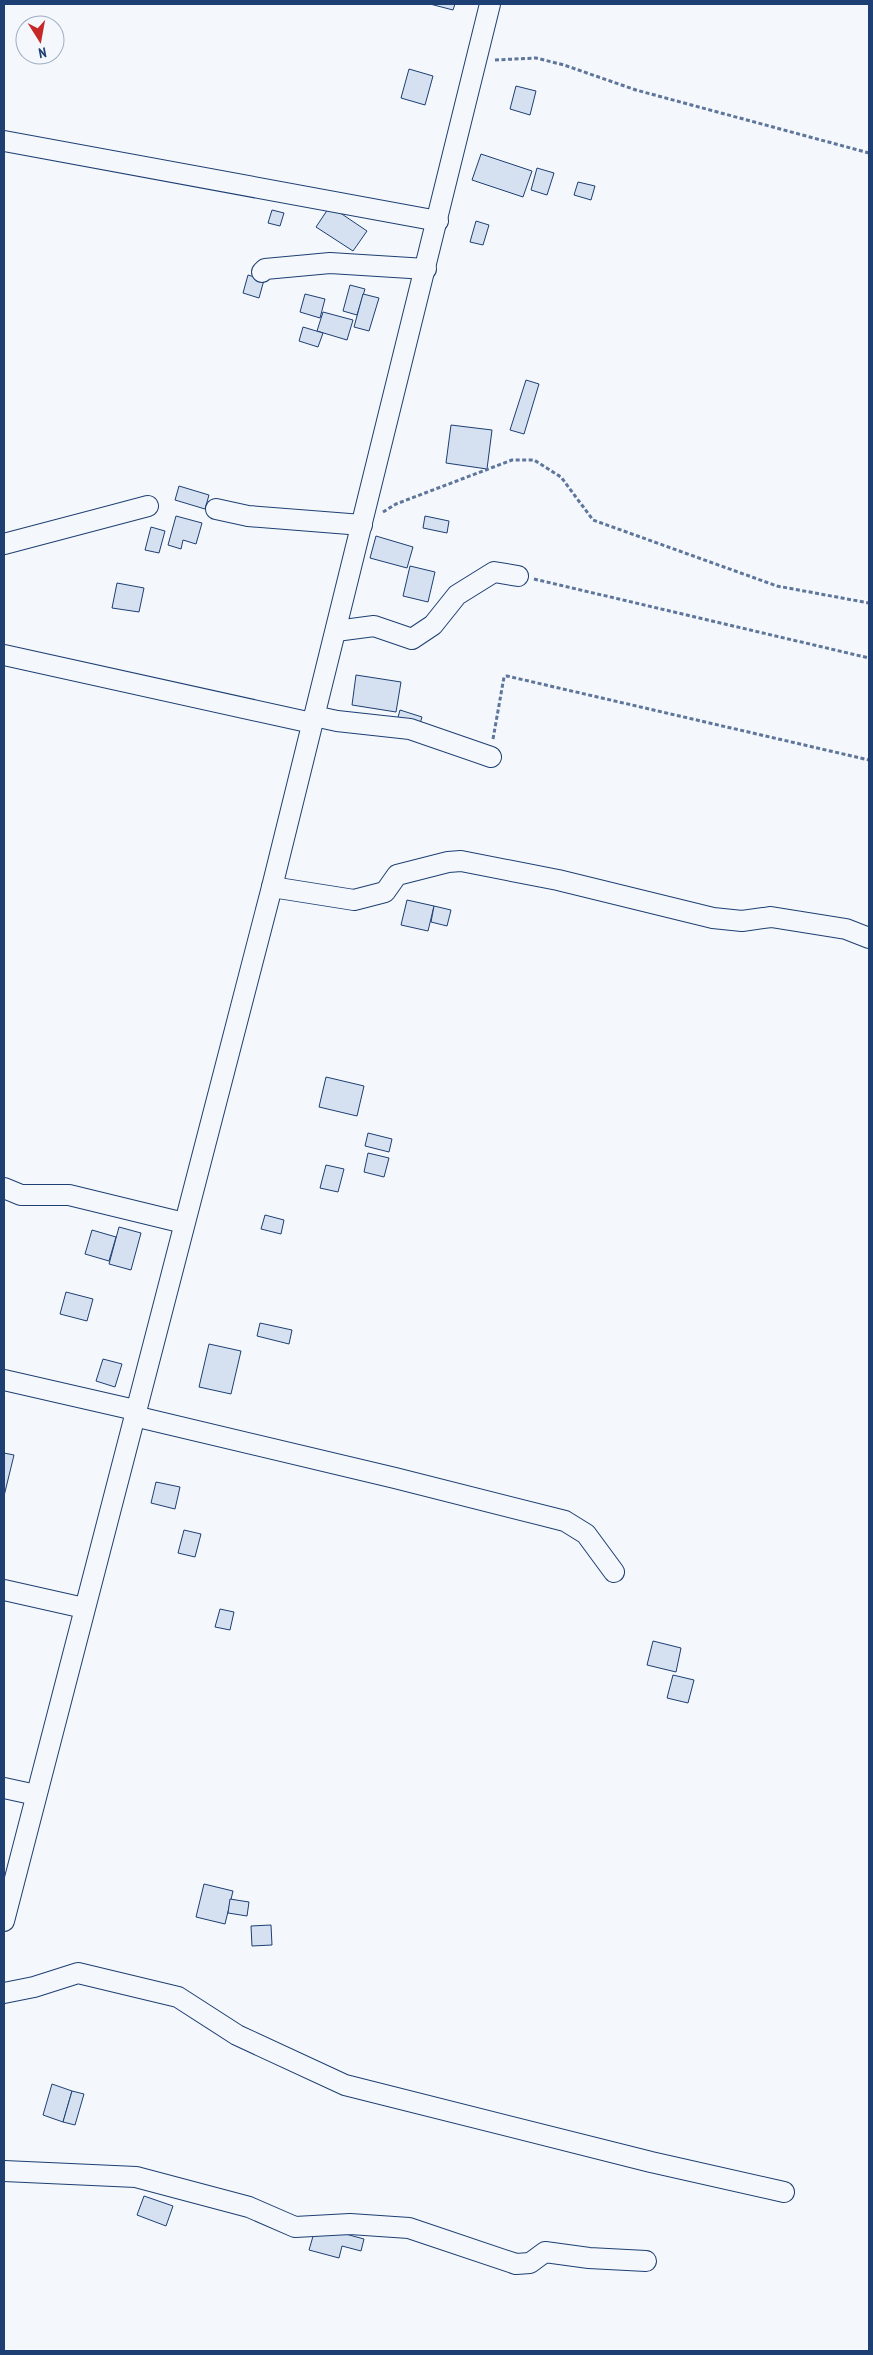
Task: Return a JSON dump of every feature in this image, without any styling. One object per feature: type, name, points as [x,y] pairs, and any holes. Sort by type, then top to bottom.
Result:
[{"type":"street","points":[[4,1921],[272,887],[438,221],[490,4]]},
{"type":"street","points":[[4,141],[438,221]]},
{"type":"street","points":[[262,272],[265,268],[330,263],[426,268]]},
{"type":"street","points":[[4,544],[148,506]]},
{"type":"street","points":[[216,509],[248,516],[362,525]]},
{"type":"street","points":[[336,631],[374,626],[412,639],[433,625],[457,595],[494,572],[518,576]]},
{"type":"street","points":[[4,655],[313,720],[410,729],[491,757]]},
{"type":"street","points":[[272,887],[354,900],[385,892],[398,875],[448,862],[461,861],[558,880],[713,918],[742,922],[771,917],[846,929],[869,938]]},
{"type":"street","points":[[4,1188],[21,1194],[68,1195],[184,1223]]},
{"type":"street","points":[[4,1380],[564,1521],[586,1534],[614,1572]]},
{"type":"street","points":[[4,1590],[84,1608]]},
{"type":"street","points":[[4,1788],[36,1795]]},
{"type":"street","points":[[4,1993],[34,1987],[78,1973],[178,1997],[237,2035],[346,2085],[651,2162],[784,2192]]},
{"type":"street","points":[[4,2171],[136,2176],[249,2207],[295,2227],[350,2224],[409,2228],[516,2264],[530,2263],[546,2252],[589,2258],[646,2261]]},
{"type":"path","points":[[477,62],[536,58],[564,65],[636,90],[869,153]]},
{"type":"path","points":[[362,525],[396,504],[512,460],[534,460],[561,477],[593,520],[778,586],[869,603]]},
{"type":"path","points":[[518,576],[869,658]]},
{"type":"path","points":[[491,757],[504,678],[507,676],[869,760]]},
{"type":"building","points":[[430,4],[455,4],[453,10]]},
{"type":"building","points":[[409,69],[433,76],[425,105],[401,98]]},
{"type":"building","points":[[516,86],[536,91],[530,115],[510,109]]},
{"type":"building","points":[[481,154],[532,171],[523,197],[472,180]]},
{"type":"building","points":[[537,168],[554,173],[547,195],[531,190]]},
{"type":"building","points":[[578,182],[595,186],[591,200],[574,195]]},
{"type":"building","points":[[330,206],[367,231],[353,251],[316,227]]},
{"type":"building","points":[[272,210],[284,213],[280,226],[268,223]]},
{"type":"building","points":[[476,221],[489,225],[483,245],[470,242]]},
{"type":"building","points":[[248,275],[264,280],[259,298],[243,293]]},
{"type":"building","points":[[350,285],[365,289],[357,315],[343,311]]},
{"type":"building","points":[[305,294],[325,299],[320,318],[300,312]]},
{"type":"building","points":[[363,294],[379,298],[369,331],[354,327]]},
{"type":"building","points":[[323,312],[353,320],[347,340],[317,331]]},
{"type":"building","points":[[303,327],[323,333],[318,347],[299,341]]},
{"type":"building","points":[[526,380],[539,384],[524,434],[510,430]]},
{"type":"building","points":[[451,425],[492,430],[487,469],[446,463]]},
{"type":"building","points":[[179,486],[209,495],[205,509],[175,500]]},
{"type":"building","points":[[176,516],[202,523],[196,544],[183,540],[181,549],[168,545]]},
{"type":"building","points":[[425,516],[449,521],[447,533],[423,528]]},
{"type":"building","points":[[151,527],[165,531],[159,553],[145,550]]},
{"type":"building","points":[[376,536],[413,547],[407,568],[370,558]]},
{"type":"building","points":[[410,566],[435,572],[428,602],[403,596]]},
{"type":"building","points":[[117,583],[144,588],[139,612],[112,608]]},
{"type":"building","points":[[356,675],[401,682],[396,712],[352,705]]},
{"type":"building","points":[[400,710],[422,717],[419,727],[397,721]]},
{"type":"building","points":[[407,900],[434,906],[428,931],[401,925]]},
{"type":"building","points":[[434,906],[451,910],[447,926],[431,922]]},
{"type":"building","points":[[326,1077],[364,1086],[357,1116],[319,1107]]},
{"type":"building","points":[[368,1133],[392,1139],[389,1152],[365,1146]]},
{"type":"building","points":[[368,1153],[389,1158],[384,1177],[364,1172]]},
{"type":"building","points":[[326,1165],[344,1169],[338,1192],[320,1188]]},
{"type":"building","points":[[265,1215],[284,1220],[281,1234],[261,1229]]},
{"type":"building","points":[[119,1227],[141,1233],[131,1270],[109,1264]]},
{"type":"building","points":[[92,1230],[116,1237],[109,1261],[85,1254]]},
{"type":"building","points":[[66,1292],[93,1299],[87,1321],[60,1314]]},
{"type":"building","points":[[260,1323],[292,1330],[289,1344],[257,1336]]},
{"type":"building","points":[[209,1344],[241,1351],[231,1394],[199,1387]]},
{"type":"building","points":[[103,1359],[122,1364],[115,1387],[96,1381]]},
{"type":"building","points":[[4,1453],[14,1455],[4,1496]]},
{"type":"building","points":[[156,1482],[180,1487],[175,1509],[151,1503]]},
{"type":"building","points":[[184,1530],[201,1534],[195,1557],[178,1553]]},
{"type":"building","points":[[220,1609],[234,1612],[230,1630],[215,1627]]},
{"type":"building","points":[[653,1641],[681,1648],[676,1672],[647,1665]]},
{"type":"building","points":[[673,1675],[694,1680],[688,1703],[667,1698]]},
{"type":"building","points":[[204,1884],[233,1891],[225,1924],[196,1917]]},
{"type":"building","points":[[230,1899],[249,1902],[247,1916],[228,1913]]},
{"type":"building","points":[[271,1925],[272,1945],[252,1946],[251,1926]]},
{"type":"building","points":[[52,2084],[72,2091],[63,2122],[43,2115]]},
{"type":"building","points":[[72,2091],[84,2094],[75,2125],[63,2122]]},
{"type":"building","points":[[144,2196],[173,2206],[166,2226],[137,2215]]},
{"type":"building","points":[[316,2226],[364,2239],[361,2251],[342,2246],[339,2258],[309,2250]]}]
